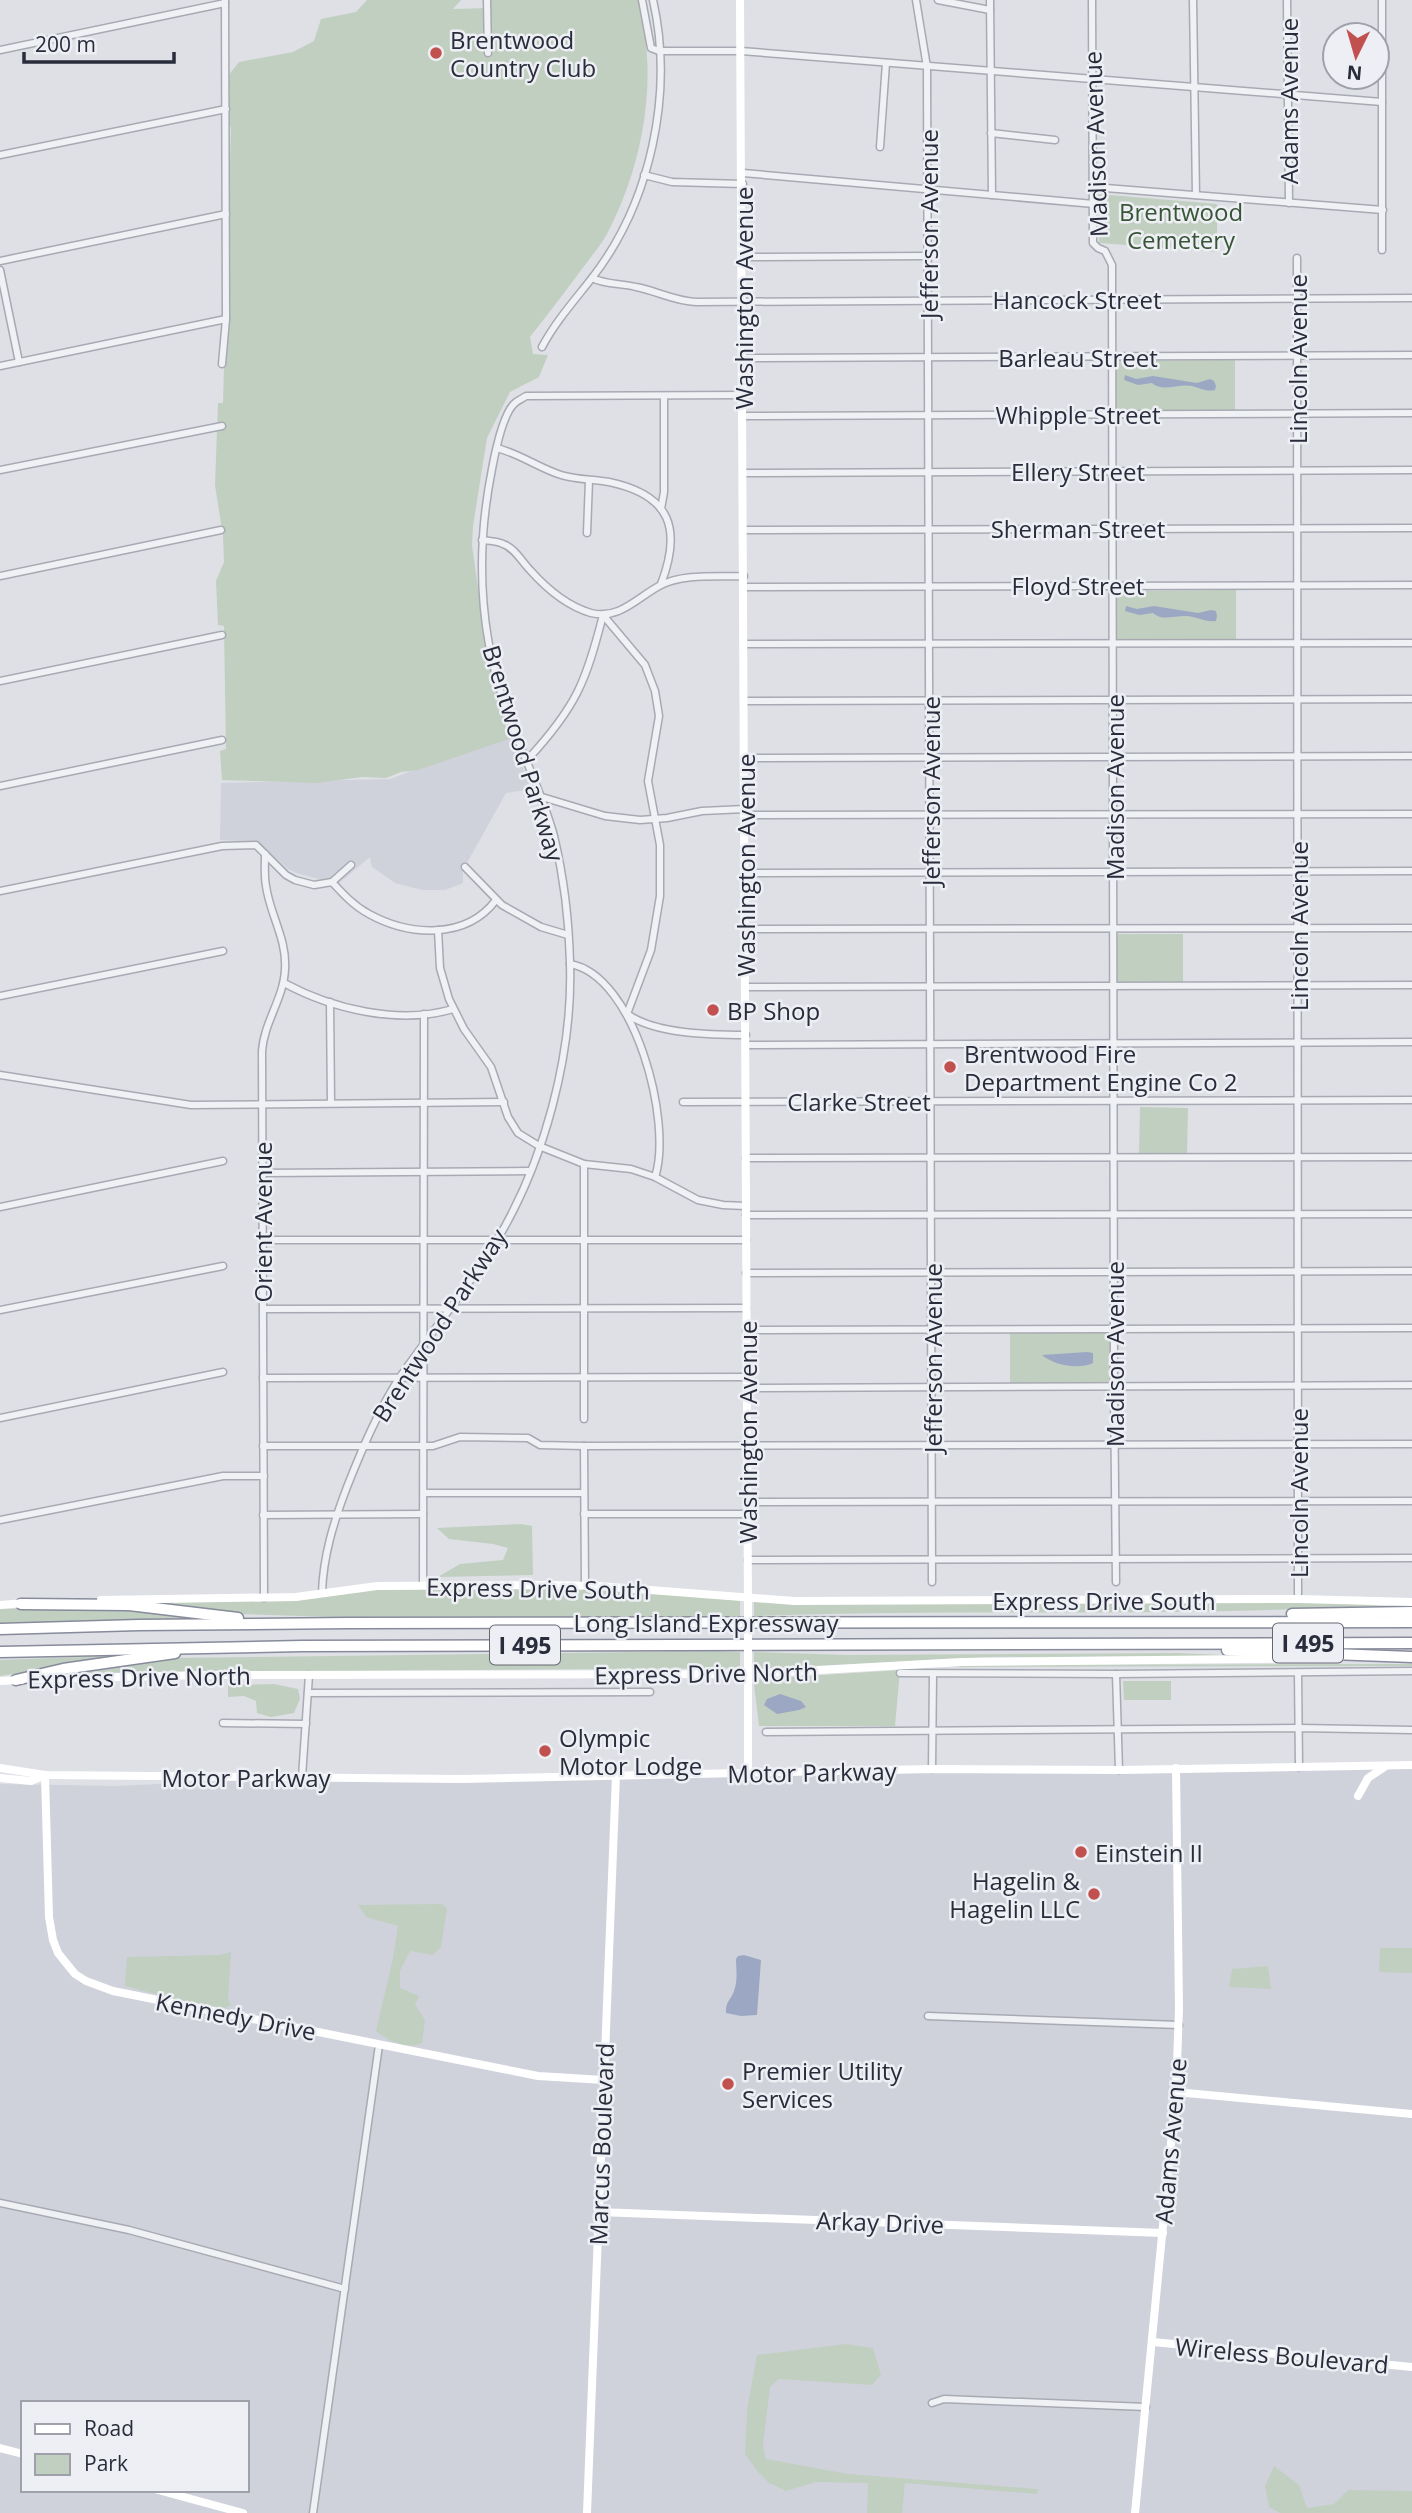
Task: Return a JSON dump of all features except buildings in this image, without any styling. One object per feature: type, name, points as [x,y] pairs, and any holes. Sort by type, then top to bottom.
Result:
[{"type":"highway","points":[[21,1604],[121,1605],[260,1620],[349,1623]]},
{"type":"highway","points":[[1224,1623],[1276,1615],[1412,1612]]},
{"type":"highway","name":"Long Island Expressway","points":[[0,1629],[349,1623],[1412,1622]]},
{"type":"highway","name":"Long Island Expressway","points":[[0,1651],[302,1646],[1412,1643]]},
{"type":"highway","points":[[1204,1644],[1230,1651],[1372,1656]]},
{"type":"highway","points":[[16,1680],[141,1657],[302,1646]]},
{"type":"highway","name":"Express Drive North","points":[[1372,1656],[1412,1657]]},
{"type":"street","points":[[487,0],[488,53]]},
{"type":"street","points":[[642,0],[651,48],[659,51],[741,51],[1382,102]]},
{"type":"street","points":[[542,347],[562,312],[592,278],[629,214],[644,175],[658,113],[661,73],[658,22],[653,0]]},
{"type":"street","name":"Washington Avenue","points":[[740,0],[743,173],[748,1773]]},
{"type":"street","name":"Jefferson Avenue","points":[[916,0],[927,67],[932,1582]]},
{"type":"street","points":[[938,0],[990,10]]},
{"type":"street","points":[[990,0],[992,195]]},
{"type":"street","name":"Madison Avenue","points":[[1091,0],[1093,243],[1109,256],[1112,265],[1116,1582]]},
{"type":"street","points":[[1194,0],[1196,195]]},
{"type":"street","name":"Adams Avenue","points":[[1287,0],[1289,203]]},
{"type":"street","points":[[1381,0],[1382,250]]},
{"type":"street","points":[[0,50],[225,2],[226,319],[222,364]]},
{"type":"street","points":[[880,147],[886,63]]},
{"type":"street","points":[[0,155],[226,110]]},
{"type":"street","points":[[991,133],[1055,140]]},
{"type":"street","points":[[743,173],[1094,204]]},
{"type":"street","points":[[644,175],[672,183],[743,184]]},
{"type":"street","points":[[1093,187],[1383,210]]},
{"type":"street","points":[[0,261],[226,214]]},
{"type":"street","points":[[743,257],[928,256]]},
{"type":"street","name":"Lincoln Avenue","points":[[1297,258],[1297,1594]]},
{"type":"street","points":[[0,270],[19,362]]},
{"type":"street","name":"Hancock Street","points":[[592,278],[605,283],[638,287],[682,301],[1412,298]]},
{"type":"street","points":[[0,366],[226,319]]},
{"type":"street","name":"Barleau Street","points":[[743,358],[1412,355]]},
{"type":"street","points":[[661,509],[664,492],[664,396],[744,395]]},
{"type":"street","name":"Brentwood Parkway","points":[[322,1593],[324,1567],[337,1514],[364,1445],[400,1378],[496,1240],[530,1171],[559,1073],[568,1014],[570,964],[562,874],[542,797],[511,723],[492,662],[483,606],[482,540],[488,489],[497,447],[513,404],[526,396],[664,396]]},
{"type":"street","name":"Whipple Street","points":[[744,416],[1412,413]]},
{"type":"street","points":[[0,471],[222,426]]},
{"type":"street","points":[[497,447],[562,476],[622,485],[638,492],[661,509],[668,520],[672,541],[669,563],[661,584]]},
{"type":"street","name":"Ellery Street","points":[[744,474],[1412,470]]},
{"type":"street","points":[[587,533],[589,480]]},
{"type":"street","name":"Sherman Street","points":[[744,530],[1412,528]]},
{"type":"street","points":[[0,576],[221,530]]},
{"type":"street","points":[[482,540],[504,544],[515,552],[542,583],[561,599],[580,609],[603,615],[625,608],[661,584],[692,578],[744,576]]},
{"type":"street","name":"Floyd Street","points":[[744,587],[1412,585]]},
{"type":"street","points":[[528,759],[553,732],[576,698],[592,659],[603,615]]},
{"type":"street","points":[[603,615],[645,664],[655,691],[658,728],[648,781],[660,845],[661,881],[657,924],[645,969],[627,1014]]},
{"type":"street","points":[[0,681],[222,635]]},
{"type":"street","points":[[745,644],[1412,643]]},
{"type":"street","points":[[745,701],[1412,699]]},
{"type":"street","points":[[0,786],[222,740]]},
{"type":"street","points":[[745,758],[1412,756]]},
{"type":"street","points":[[542,797],[605,816],[656,820],[702,811],[930,815],[1412,814]]},
{"type":"street","points":[[0,891],[222,846],[256,845],[286,875],[314,885],[332,883],[351,865]]},
{"type":"street","name":"Orient Avenue","points":[[264,1598],[262,1040],[284,983],[284,950],[266,886],[265,854]]},
{"type":"street","points":[[465,867],[496,900],[526,920],[568,935]]},
{"type":"street","points":[[746,873],[1412,871]]},
{"type":"street","points":[[332,883],[367,913],[398,926],[450,929],[477,920],[496,900]]},
{"type":"street","points":[[746,929],[1412,928]]},
{"type":"street","points":[[438,930],[440,968],[453,1009],[491,1067],[513,1126],[525,1138],[539,1146],[584,1164],[631,1169],[655,1177],[698,1200],[746,1211],[931,1215],[1412,1214]]},
{"type":"street","points":[[0,996],[223,951]]},
{"type":"street","points":[[570,964],[592,971],[614,994],[627,1014],[644,1056],[655,1108],[659,1159],[655,1177]]},
{"type":"street","points":[[284,983],[330,1002],[375,1012],[424,1014],[453,1009]]},
{"type":"street","points":[[746,987],[1412,985]]},
{"type":"street","points":[[330,1002],[331,1103]]},
{"type":"street","points":[[424,1014],[424,1585]]},
{"type":"street","points":[[627,1014],[636,1020],[662,1027],[746,1040],[931,1044],[1412,1042]]},
{"type":"street","points":[[0,1075],[191,1105],[504,1102]]},
{"type":"street","name":"Clarke Street","points":[[683,1102],[1412,1100]]},
{"type":"street","points":[[746,1158],[1412,1157]]},
{"type":"street","points":[[0,1208],[223,1161]]},
{"type":"street","points":[[584,1164],[584,1419]]},
{"type":"street","points":[[262,1173],[530,1171]]},
{"type":"street","points":[[262,1240],[746,1240]]},
{"type":"street","points":[[0,1310],[223,1266]]},
{"type":"street","points":[[746,1273],[1412,1271]]},
{"type":"street","points":[[263,1309],[746,1307]]},
{"type":"street","points":[[746,1330],[1412,1328]]},
{"type":"street","points":[[0,1419],[223,1372]]},
{"type":"street","points":[[263,1378],[746,1377]]},
{"type":"street","points":[[746,1388],[1412,1385]]},
{"type":"street","points":[[263,1446],[433,1446],[460,1437],[528,1438],[540,1445],[584,1446],[1412,1444]]},
{"type":"street","points":[[584,1446],[585,1586]]},
{"type":"street","points":[[0,1520],[223,1476],[264,1476]]},
{"type":"street","points":[[424,1493],[584,1493]]},
{"type":"street","points":[[746,1502],[1412,1501]]},
{"type":"street","points":[[263,1515],[423,1514]]},
{"type":"street","points":[[584,1514],[746,1514]]},
{"type":"street","points":[[748,1560],[1412,1558]]},
{"type":"street","name":"Express Drive South","points":[[0,1605],[138,1599],[296,1597],[359,1587],[424,1585],[585,1586],[824,1602],[1319,1599],[1412,1602]]},
{"type":"street","name":"Express Drive North","points":[[0,1681],[209,1675],[748,1674],[970,1662],[1316,1660],[1372,1656]]},
{"type":"street","points":[[900,1673],[1412,1671]]},
{"type":"street","points":[[1298,1673],[1299,1767]]},
{"type":"street","points":[[932,1769],[933,1674]]},
{"type":"street","points":[[1116,1674],[1119,1769]]},
{"type":"street","points":[[302,1777],[310,1675]]},
{"type":"street","points":[[308,1693],[650,1692]]},
{"type":"street","points":[[223,1723],[306,1724]]},
{"type":"street","points":[[766,1732],[1299,1728],[1412,1730]]},
{"type":"street","name":"Motor Parkway","points":[[0,1768],[45,1775],[460,1779],[932,1769],[1412,1765]]},
{"type":"street","points":[[1358,1796],[1368,1778],[1387,1766]]},
{"type":"street","name":"Adams Avenue","points":[[1135,2513],[1176,2092],[1179,2025],[1176,1769]]},
{"type":"street","name":"Motor Parkway","points":[[0,1778],[31,1781],[45,1775]]},
{"type":"street","name":"Kennedy Drive","points":[[45,1775],[50,1929],[58,1953],[75,1974],[86,1981],[113,1991],[538,2076],[604,2080]]},
{"type":"street","name":"Marcus Boulevard","points":[[587,2513],[616,1775]]},
{"type":"street","points":[[928,2016],[1179,2025]]},
{"type":"street","points":[[313,2513],[379,2045]]},
{"type":"street","points":[[1176,2092],[1412,2114]]},
{"type":"street","points":[[0,2203],[128,2230],[345,2290]]},
{"type":"street","name":"Arkay Drive","points":[[598,2211],[1163,2233]]},
{"type":"street","name":"Wireless Boulevard","points":[[1153,2343],[1412,2367]]},
{"type":"street","points":[[932,2403],[944,2399],[1146,2407]]},
{"type":"street","points":[[0,2448],[21,2453]]},
{"type":"street","points":[[165,2492],[243,2513]]},
{"type":"shaded area","points":[[508,731],[532,789],[506,793],[463,870],[463,883],[445,890],[422,890],[395,883],[372,867],[370,857],[338,884],[330,879],[327,881],[288,869],[258,842],[220,840],[221,783],[391,779]]},
{"type":"shaded area","points":[[1412,1764],[1412,2513],[0,2513],[0,1784],[117,1786],[302,1777]]},
{"type":"green space","name":"Brentwood Country Club","points":[[367,0],[461,0],[453,9],[487,8],[487,0],[638,0],[647,59],[647,89],[639,149],[620,207],[607,234],[530,337],[533,354],[548,355],[539,377],[510,392],[487,438],[472,545],[485,639],[509,739],[386,778],[362,777],[316,783],[222,780],[220,751],[226,749],[224,626],[218,625],[216,581],[224,562],[215,485],[218,403],[223,403],[231,126],[229,128],[228,76],[239,62],[293,52],[314,41],[321,19],[356,12]]},
{"type":"green space","name":"Brentwood Cemetery","points":[[1098,194],[1217,204],[1217,252],[1099,243]]},
{"type":"green space","points":[[1235,360],[1235,410],[1116,410],[1115,361]]},
{"type":"green space","points":[[1236,590],[1236,640],[1117,640],[1116,591]]},
{"type":"green space","points":[[1117,934],[1183,934],[1183,983],[1117,983]]},
{"type":"green space","points":[[1140,1107],[1188,1108],[1187,1156],[1139,1155]]},
{"type":"green space","points":[[1010,1333],[1111,1333],[1111,1385],[1010,1385]]},
{"type":"green space","points":[[521,1524],[532,1526],[533,1575],[438,1577],[460,1564],[503,1560],[508,1548],[449,1539],[437,1528]]},
{"type":"green space","points":[[577,1588],[738,1600],[740,1616],[333,1617],[240,1614],[153,1603],[292,1599],[347,1590]]},
{"type":"green space","points":[[754,1602],[1331,1602],[1384,1605],[1226,1611],[754,1616]]},
{"type":"green space","points":[[113,1606],[199,1618],[0,1623],[0,1609]]},
{"type":"green space","points":[[740,1652],[740,1668],[76,1673],[168,1658]]},
{"type":"green space","points":[[754,1652],[846,1655],[1178,1653],[1245,1656],[985,1657],[759,1669],[754,1664]]},
{"type":"green space","points":[[135,1655],[0,1676],[0,1660]]},
{"type":"green space","points":[[973,1665],[1412,1666],[951,1667]]},
{"type":"green space","points":[[900,1670],[895,1726],[759,1726],[754,1685],[762,1678],[775,1680]]},
{"type":"green space","points":[[1123,1681],[1171,1681],[1171,1700],[1124,1700]]},
{"type":"green space","points":[[274,1684],[298,1689],[300,1699],[294,1713],[271,1717],[257,1713],[256,1701],[244,1696],[228,1697],[228,1685]]},
{"type":"green space","points":[[441,1904],[447,1908],[441,1947],[432,1955],[410,1951],[400,1971],[400,1988],[419,1996],[415,2005],[425,2020],[422,2043],[398,2043],[376,2031],[398,1926],[366,1917],[358,1905]]},
{"type":"green space","points":[[1380,1948],[1412,1948],[1412,1973],[1379,1972]]},
{"type":"green space","points":[[231,1952],[228,1999],[231,2005],[225,2008],[182,2001],[125,1986],[127,1957],[219,1955]]},
{"type":"green space","points":[[1268,1966],[1271,1989],[1229,1987],[1232,1969]]},
{"type":"green space","points":[[846,2344],[873,2348],[881,2375],[872,2385],[779,2379],[770,2387],[763,2445],[766,2459],[848,2474],[1038,2489],[1037,2494],[905,2483],[902,2513],[867,2513],[868,2483],[816,2482],[786,2491],[769,2483],[745,2454],[747,2410],[757,2355]]},
{"type":"green space","points":[[1274,2466],[1299,2485],[1307,2508],[1334,2504],[1348,2490],[1412,2491],[1412,2513],[1280,2513],[1269,2507],[1265,2486]]},
{"type":"water","points":[[1125,375],[1136,379],[1153,376],[1197,383],[1210,379],[1216,386],[1215,390],[1208,390],[1187,385],[1166,388],[1152,383],[1138,385],[1124,380]]},
{"type":"water","points":[[1126,606],[1137,609],[1154,606],[1198,613],[1211,610],[1216,611],[1217,616],[1216,621],[1207,621],[1188,616],[1167,618],[1153,613],[1139,615],[1125,611]]},
{"type":"water","points":[[1093,1353],[1093,1363],[1081,1366],[1059,1364],[1042,1355]]},
{"type":"water","points":[[780,1694],[801,1701],[806,1707],[777,1714],[764,1705],[767,1699]]},
{"type":"water","points":[[744,1955],[761,1960],[757,2015],[726,2013],[726,2006],[736,1983],[736,1959]]},
{"type":"place","name":"Brentwood Country Club","points":[[436,53]]},
{"type":"place","name":"BP Shop","points":[[713,1010]]},
{"type":"place","name":"Brentwood Fire Department Engine Co 2","points":[[950,1067]]},
{"type":"place","name":"Olympic Motor Lodge","points":[[545,1751]]},
{"type":"place","name":"Einstein II","points":[[1081,1852]]},
{"type":"place","name":"Hagelin & Hagelin LLC","points":[[1094,1894]]},
{"type":"place","name":"Premier Utility Services","points":[[728,2084]]}]
